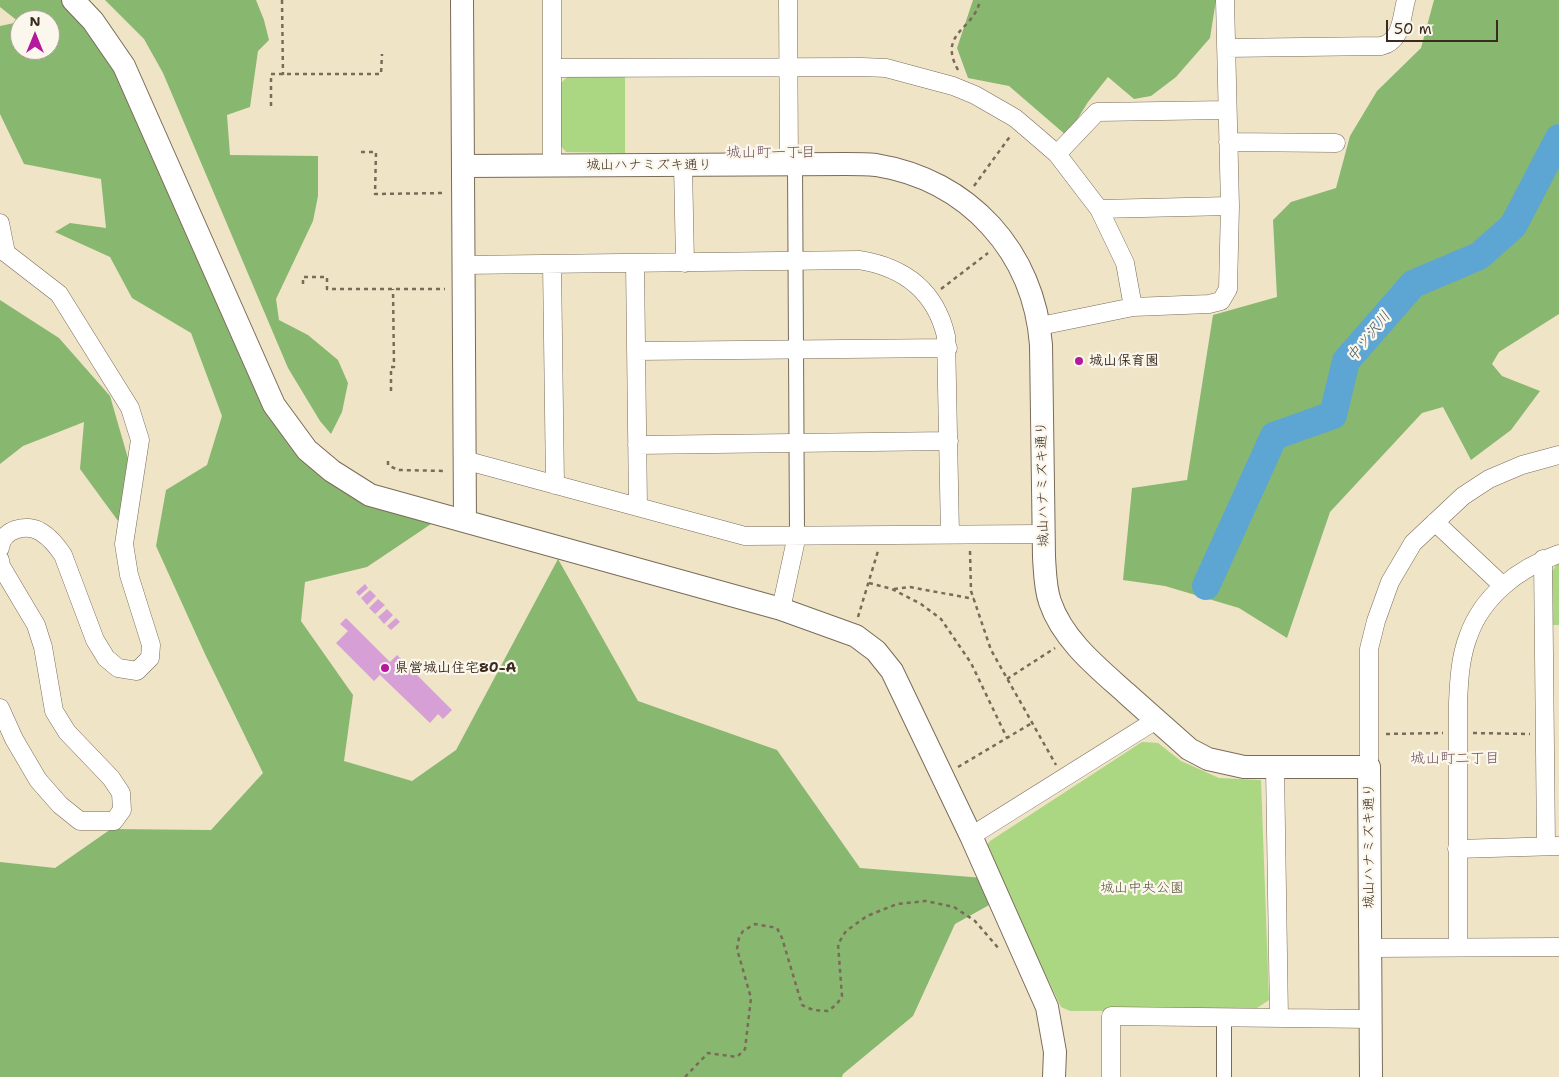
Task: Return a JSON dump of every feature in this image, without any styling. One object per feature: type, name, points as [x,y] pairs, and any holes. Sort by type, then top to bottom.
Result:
[{"type":"street","points":[[73,0],[92,21],[124,66],[274,406],[307,450],[332,472],[370,494],[781,609],[853,634],[876,651],[892,671],[971,836],[1047,1007],[1055,1052],[1054,1077]]},
{"type":"street","points":[[462,0],[463,265],[457,466],[465,521]]},
{"type":"street","points":[[552,0],[552,166]]},
{"type":"street","points":[[781,609],[797,536],[795,261],[788,67],[788,0]]},
{"type":"street","points":[[1040,326],[1133,307],[1209,304],[1221,301],[1228,289],[1230,206],[1225,0]]},
{"type":"street","points":[[1226,48],[1381,46],[1390,44],[1397,37],[1406,0]]},
{"type":"street","points":[[553,68],[886,68],[929,78],[963,90],[1020,122],[1057,154],[1099,209],[1125,263],[1133,307]]},
{"type":"street","points":[[1057,154],[1097,112],[1227,110]]},
{"type":"street","points":[[1228,142],[1336,143]]},
{"type":"street","points":[[683,165],[685,263]]},
{"type":"street","name":"城山ハナミズキ通り","points":[[463,166],[876,165],[927,180],[948,191],[963,201],[992,226],[1020,268],[1030,292],[1040,326],[1042,534],[1045,580],[1050,602],[1070,637],[1090,660],[1156,720],[1189,749],[1208,759],[1244,767],[1369,767],[1371,1077]]},
{"type":"street","points":[[1099,209],[1230,206]]},
{"type":"street","points":[[0,222],[6,253],[59,294],[130,408],[140,440],[124,544],[129,575],[152,645],[150,658],[145,665],[137,671],[129,671],[118,668],[106,658],[95,640],[63,555],[56,544],[40,531],[24,528],[7,533],[0,542],[0,548]]},
{"type":"street","points":[[463,265],[859,260],[889,267],[910,279],[929,298],[944,324],[948,348],[950,534]]},
{"type":"street","points":[[635,263],[638,507]]},
{"type":"street","points":[[552,264],[555,484]]},
{"type":"street","points":[[636,352],[948,348]]},
{"type":"street","points":[[637,445],[949,441]]},
{"type":"street","points":[[1369,767],[1369,649],[1376,620],[1390,582],[1413,543],[1463,496],[1489,479],[1522,465],[1559,455]]},
{"type":"street","points":[[457,466],[555,484],[746,536],[1042,534]]},
{"type":"street","points":[[1435,522],[1502,585]]},
{"type":"street","points":[[1457,849],[1552,846],[1551,556],[1522,570],[1502,585],[1487,602],[1468,637],[1462,660],[1458,703],[1457,849],[1458,946]]},
{"type":"street","points":[[0,560],[1,566],[36,625],[43,647],[54,711],[67,732],[111,778],[120,793],[122,810],[114,821],[80,821],[60,805],[38,780],[14,739],[0,708]]},
{"type":"street","points":[[971,836],[1156,720]]},
{"type":"street","points":[[1275,767],[1279,1018]]},
{"type":"street","points":[[1370,948],[1458,946],[1559,947]]},
{"type":"street","points":[[1111,1077],[1112,1016],[1371,1019]]},
{"type":"street","points":[[1224,1017],[1224,1077]]},
{"type":"path","points":[[282,0],[283,75]]},
{"type":"path","points":[[963,90],[963,80],[953,61],[951,50],[957,34],[978,9],[980,0]]},
{"type":"path","points":[[271,106],[271,74],[382,74],[382,54]]},
{"type":"path","points":[[963,201],[1020,122]]},
{"type":"path","points":[[361,152],[376,152],[375,194],[444,193]]},
{"type":"path","points":[[929,298],[1003,241]]},
{"type":"path","points":[[303,284],[303,277],[327,277],[327,289],[445,289]]},
{"type":"path","points":[[391,391],[391,367],[394,367],[393,289]]},
{"type":"path","points":[[388,461],[388,465],[398,470],[444,470],[457,466]]},
{"type":"path","points":[[969,534],[971,591],[991,650],[1063,778]]},
{"type":"path","points":[[853,634],[883,535]]},
{"type":"path","points":[[869,583],[892,589],[921,604],[940,619],[971,664],[1007,738]]},
{"type":"path","points":[[892,589],[910,587],[974,600]]},
{"type":"path","points":[[1007,679],[1070,637]]},
{"type":"path","points":[[942,777],[1032,723]]},
{"type":"path","points":[[685,1077],[708,1053],[737,1057],[745,1049],[750,998],[737,949],[739,938],[743,931],[755,924],[777,928],[782,938],[802,1005],[813,1010],[828,1011],[837,1004],[842,996],[838,944],[846,931],[867,916],[897,904],[926,901],[954,908],[975,920],[1008,959],[1025,957]]},
{"type":"green space","points":[[0,0],[68,0],[111,45],[295,447],[434,522],[367,567],[305,582],[301,621],[353,695],[344,761],[412,781],[456,750],[558,559],[638,701],[777,750],[860,868],[996,879],[1000,899],[955,924],[913,1016],[843,1074],[842,1077],[0,1077],[0,862],[55,868],[111,829],[211,830],[263,773],[205,654],[156,546],[166,490],[207,465],[222,416],[191,333],[132,298],[110,257],[55,232],[70,223],[106,228],[101,179],[24,164],[0,114],[0,26],[10,24],[10,60],[60,60],[60,10],[10,10],[10,15],[0,7]]},
{"type":"green space","points":[[105,0],[256,0],[269,40],[258,51],[250,107],[227,115],[230,155],[318,156],[318,196],[313,221],[276,299],[279,320],[308,335],[338,360],[348,383],[342,412],[331,434],[320,421],[288,368],[163,73],[144,39]]},
{"type":"green space","points":[[973,0],[1216,0],[1210,38],[1176,77],[1151,96],[1134,99],[1108,77],[1088,102],[1067,136],[1009,86],[968,78],[957,48]]},
{"type":"green space","points":[[1434,0],[1559,0],[1559,314],[1499,352],[1492,364],[1502,376],[1540,391],[1511,430],[1471,460],[1443,407],[1422,413],[1330,512],[1287,638],[1239,608],[1165,586],[1123,580],[1132,488],[1187,480],[1213,315],[1277,297],[1273,220],[1291,202],[1336,188],[1350,136],[1377,91],[1421,48]]},
{"type":"green space","points":[[625,75],[625,153],[566,152],[559,144],[558,86],[568,76]]},
{"type":"green space","points":[[0,300],[59,338],[110,396],[134,479],[121,525],[80,469],[84,422],[23,446],[0,464]]},
{"type":"green space","points":[[1557,563],[1559,563],[1559,625],[1551,625],[1551,574]]},
{"type":"green space","name":"城山中央公園","points":[[1142,742],[1158,743],[1181,761],[1219,778],[1261,780],[1269,1000],[1254,1010],[1070,1011],[1061,1007],[985,848],[990,841]]},
{"type":"building","points":[[365,584],[368,588],[359,596],[356,592]]},
{"type":"building","points":[[370,590],[376,596],[367,605],[361,598]]},
{"type":"building","points":[[378,599],[385,605],[375,614],[369,608]]},
{"type":"building","points":[[387,609],[393,615],[384,624],[378,617]]},
{"type":"building","name":"県営城山住宅80-A","points":[[346,618],[390,662],[397,655],[452,710],[443,719],[438,714],[430,723],[380,675],[374,681],[336,643],[348,631],[340,624]]},
{"type":"building","points":[[396,618],[400,622],[391,630],[387,626]]},
{"type":"waterway","name":"中ツ沢川","points":[[1206,586],[1274,436],[1333,415],[1346,361],[1413,284],[1479,256],[1513,226],[1559,138]]},
{"type":"place","name":"城山保育園","points":[[1079,361]]},
{"type":"place","name":"県営城山住宅80-A","points":[[385,668]]},
{"type":"district","name":"城山町一丁目","points":[[771,153]]},
{"type":"district","name":"城山町二丁目","points":[[1455,759]]}]
